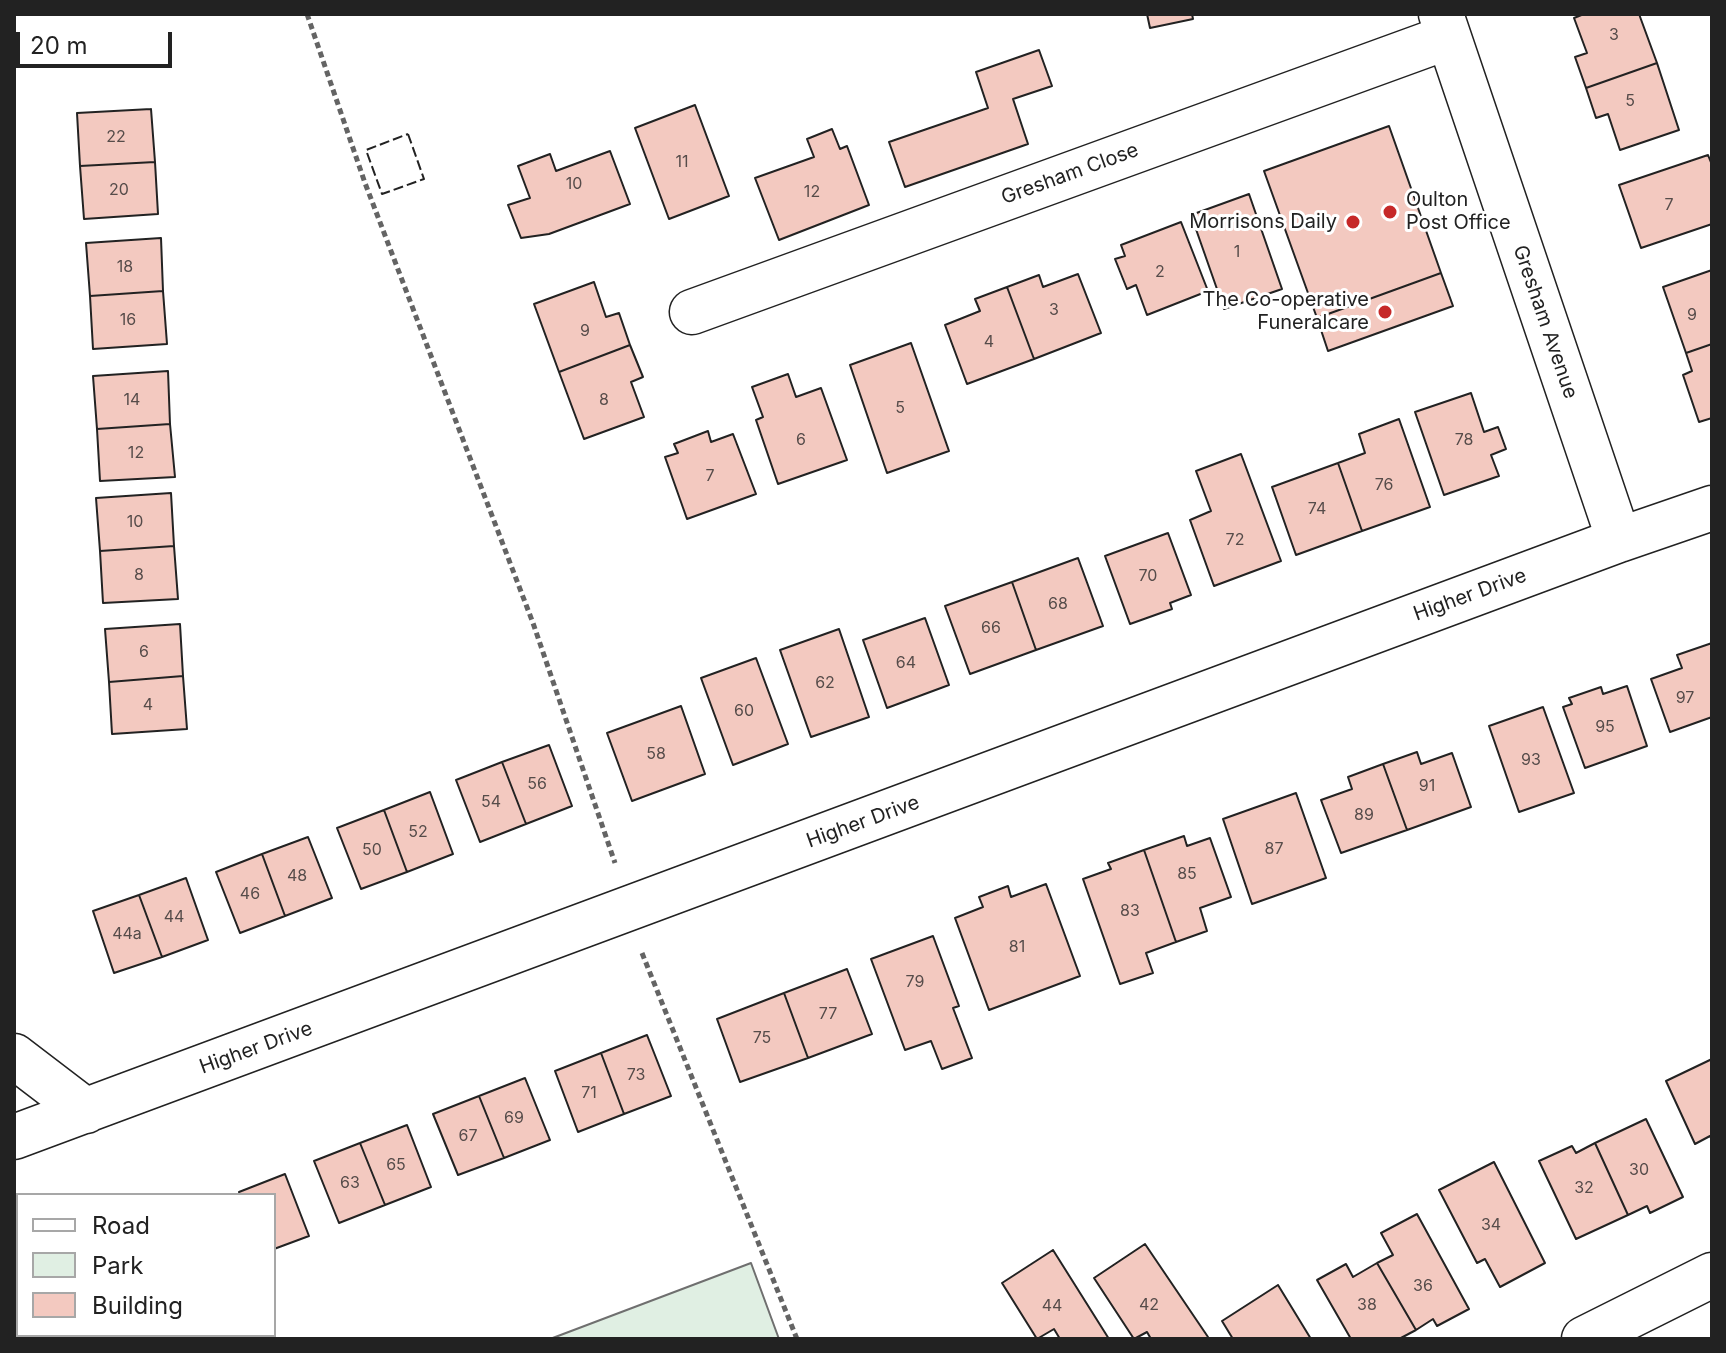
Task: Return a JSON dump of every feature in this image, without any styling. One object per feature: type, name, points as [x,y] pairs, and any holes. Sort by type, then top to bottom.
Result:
[{"type":"street","name":"Gresham Close","points":[[692,312],[1444,25]]},
{"type":"street","name":"Gresham Avenue","points":[[1444,25],[1619,540]]},
{"type":"street","name":"Higher Drive","points":[[14,1137],[1712,508]]},
{"type":"street","points":[[14,1056],[86,1111]]},
{"type":"street","points":[[1584,1339],[1712,1275]]},
{"type":"path","points":[[307,14],[365,183],[533,623],[612,851],[646,968],[797,1339]]},
{"type":"green space","points":[[751,1263],[779,1339],[550,1339]]},
{"type":"building","points":[[1147,14],[1192,14],[1193,19],[1150,28]]},
{"type":"building","points":[[1584,14],[1639,14],[1657,63],[1586,88],[1575,57],[1587,53],[1574,18]]},
{"type":"building","points":[[1039,50],[1052,86],[1013,99],[1028,144],[905,187],[889,142],[988,108],[976,72]]},
{"type":"building","points":[[1657,63],[1679,130],[1620,150],[1608,114],[1596,118],[1586,88]]},
{"type":"building","points":[[695,105],[729,196],[669,219],[635,128]]},
{"type":"building","points":[[151,109],[155,162],[80,166],[77,113]]},
{"type":"building","name":"Morrisons Daily","points":[[1389,126],[1441,273],[1317,318],[1264,171]]},
{"type":"building","points":[[832,129],[840,149],[847,146],[869,205],[779,240],[755,178],[814,157],[807,139]]},
{"type":"building","points":[[610,151],[630,204],[549,234],[521,238],[508,205],[530,198],[518,166],[550,154],[556,171]]},
{"type":"building","points":[[1708,155],[1712,165],[1712,224],[1641,248],[1619,185]]},
{"type":"building","points":[[155,162],[158,214],[84,219],[80,166]]},
{"type":"building","points":[[1249,194],[1282,289],[1224,309],[1191,215]]},
{"type":"building","points":[[1181,222],[1208,291],[1147,315],[1136,285],[1127,289],[1115,259],[1125,256],[1121,245]]},
{"type":"building","points":[[161,238],[163,291],[90,296],[86,243]]},
{"type":"building","points":[[1712,270],[1712,344],[1686,353],[1663,287]]},
{"type":"building","name":"The Co-operative Funeralcare","points":[[1441,273],[1453,306],[1328,351],[1317,318]]},
{"type":"building","points":[[1078,274],[1101,333],[1034,359],[1007,287],[1039,275],[1043,287]]},
{"type":"building","points":[[594,282],[606,317],[619,313],[630,345],[559,372],[534,304]]},
{"type":"building","points":[[1007,287],[1034,359],[967,384],[945,325],[980,311],[975,299]]},
{"type":"building","points":[[163,291],[167,344],[93,349],[90,296]]},
{"type":"building","points":[[911,343],[949,451],[887,473],[850,365]]},
{"type":"building","points":[[1712,344],[1712,418],[1699,422],[1683,375],[1692,371],[1686,353]]},
{"type":"building","points":[[630,345],[643,377],[631,382],[644,417],[584,439],[559,372]]},
{"type":"building","points":[[168,371],[170,424],[97,429],[93,376]]},
{"type":"building","points":[[788,374],[796,397],[821,388],[847,460],[778,484],[756,420],[763,417],[752,387]]},
{"type":"building","points":[[1471,393],[1484,432],[1498,427],[1506,449],[1491,455],[1499,476],[1444,495],[1415,412]]},
{"type":"building","points":[[1399,419],[1430,507],[1362,531],[1338,463],[1365,453],[1359,434]]},
{"type":"building","points":[[170,424],[175,477],[100,481],[97,429]]},
{"type":"building","points":[[708,431],[711,442],[733,434],[756,494],[687,519],[665,457],[678,453],[674,444]]},
{"type":"building","points":[[1241,454],[1281,561],[1214,586],[1190,520],[1211,511],[1196,471]]},
{"type":"building","points":[[1338,463],[1362,531],[1296,555],[1272,487]]},
{"type":"building","points":[[171,493],[174,546],[100,551],[96,498]]},
{"type":"building","points":[[1168,533],[1191,595],[1170,603],[1172,609],[1130,624],[1105,556]]},
{"type":"building","points":[[174,546],[178,599],[103,603],[100,551]]},
{"type":"building","points":[[1078,558],[1103,626],[1036,650],[1012,582]]},
{"type":"building","points":[[1012,582],[1036,650],[970,674],[945,606]]},
{"type":"building","points":[[925,618],[949,685],[887,708],[863,640]]},
{"type":"building","points":[[180,624],[183,676],[109,682],[105,629]]},
{"type":"building","points":[[839,629],[869,717],[811,737],[780,650]]},
{"type":"building","points":[[1712,643],[1712,717],[1670,732],[1651,679],[1682,668],[1677,655]]},
{"type":"building","points":[[756,658],[788,744],[733,765],[701,678]]},
{"type":"building","points":[[183,676],[187,729],[112,734],[109,682]]},
{"type":"building","points":[[1627,686],[1647,746],[1585,768],[1563,707],[1572,704],[1569,698],[1601,687],[1603,694]]},
{"type":"building","points":[[681,706],[705,774],[632,801],[607,733]]},
{"type":"building","points":[[1543,707],[1574,793],[1519,812],[1489,726]]},
{"type":"building","points":[[549,745],[572,806],[526,824],[502,762]]},
{"type":"building","points":[[1417,752],[1421,764],[1452,753],[1471,807],[1407,830],[1383,764]]},
{"type":"building","points":[[502,762],[526,824],[480,842],[456,780]]},
{"type":"building","points":[[1383,764],[1407,830],[1341,853],[1321,800],[1352,789],[1348,777]]},
{"type":"building","points":[[430,792],[453,854],[407,872],[384,810]]},
{"type":"building","points":[[1296,793],[1326,878],[1252,904],[1223,819]]},
{"type":"building","points":[[384,810],[407,872],[361,889],[337,828]]},
{"type":"building","points":[[1184,836],[1187,846],[1210,838],[1231,897],[1200,908],[1207,931],[1176,942],[1144,850]]},
{"type":"building","points":[[308,837],[332,898],[285,916],[262,854]]},
{"type":"building","points":[[1144,850],[1176,942],[1146,953],[1153,973],[1120,984],[1083,879],[1111,869],[1108,863]]},
{"type":"building","points":[[262,854],[285,916],[240,933],[216,872]]},
{"type":"building","points":[[186,878],[208,940],[162,957],[139,895]]},
{"type":"building","points":[[1046,884],[1080,976],[989,1010],[955,918],[983,907],[979,897],[1008,886],[1011,897]]},
{"type":"building","points":[[139,895],[162,957],[114,973],[93,911]]},
{"type":"building","points":[[933,936],[959,1006],[953,1008],[972,1058],[942,1069],[931,1041],[905,1050],[871,959]]},
{"type":"building","points":[[847,969],[872,1034],[808,1058],[784,993]]},
{"type":"building","points":[[784,993],[808,1058],[740,1082],[717,1019]]},
{"type":"building","points":[[647,1035],[671,1096],[624,1114],[601,1053]]},
{"type":"building","points":[[601,1053],[624,1114],[578,1132],[555,1071]]},
{"type":"building","points":[[1712,1059],[1712,1140],[1710,1136],[1695,1144],[1666,1081]]},
{"type":"building","points":[[525,1078],[550,1140],[504,1158],[479,1096]]},
{"type":"building","points":[[479,1096],[504,1158],[458,1175],[433,1114]]},
{"type":"building","points":[[1646,1119],[1683,1197],[1650,1213],[1647,1206],[1628,1215],[1595,1143]]},
{"type":"building","points":[[407,1125],[431,1187],[385,1205],[360,1143]]},
{"type":"building","points":[[360,1143],[385,1205],[339,1223],[314,1161]]},
{"type":"building","points":[[1595,1143],[1628,1215],[1576,1239],[1539,1161],[1572,1146],[1576,1153]]},
{"type":"building","points":[[1494,1162],[1545,1263],[1500,1287],[1485,1259],[1477,1263],[1439,1190]]},
{"type":"building","points":[[285,1174],[309,1236],[276,1248],[276,1193],[239,1192]]},
{"type":"building","points":[[1417,1214],[1469,1309],[1437,1326],[1433,1319],[1416,1330],[1377,1263],[1393,1255],[1381,1233]]},
{"type":"building","points":[[1145,1244],[1208,1337],[1205,1339],[1151,1339],[1147,1332],[1134,1339],[1094,1278]]},
{"type":"building","points":[[1053,1250],[1109,1339],[1060,1339],[1054,1329],[1037,1339],[1002,1283]]},
{"type":"building","points":[[1377,1263],[1416,1330],[1399,1339],[1351,1339],[1317,1280],[1346,1264],[1353,1277]]},
{"type":"building","points":[[16,1275],[16,1330],[14,1324]]},
{"type":"building","points":[[1278,1285],[1311,1339],[1233,1339],[1222,1321]]},
{"type":"building","points":[[42,1337],[72,1339],[42,1339]]},
{"type":"fence","points":[[408,134],[424,179],[382,194],[366,150],[408,134]]},
{"type":"place","name":"Oulton Post Office","points":[[1390,212]]},
{"type":"place","name":"Morrisons Daily","points":[[1353,222]]},
{"type":"place","name":"The Co-operative Funeralcare","points":[[1385,312]]}]
